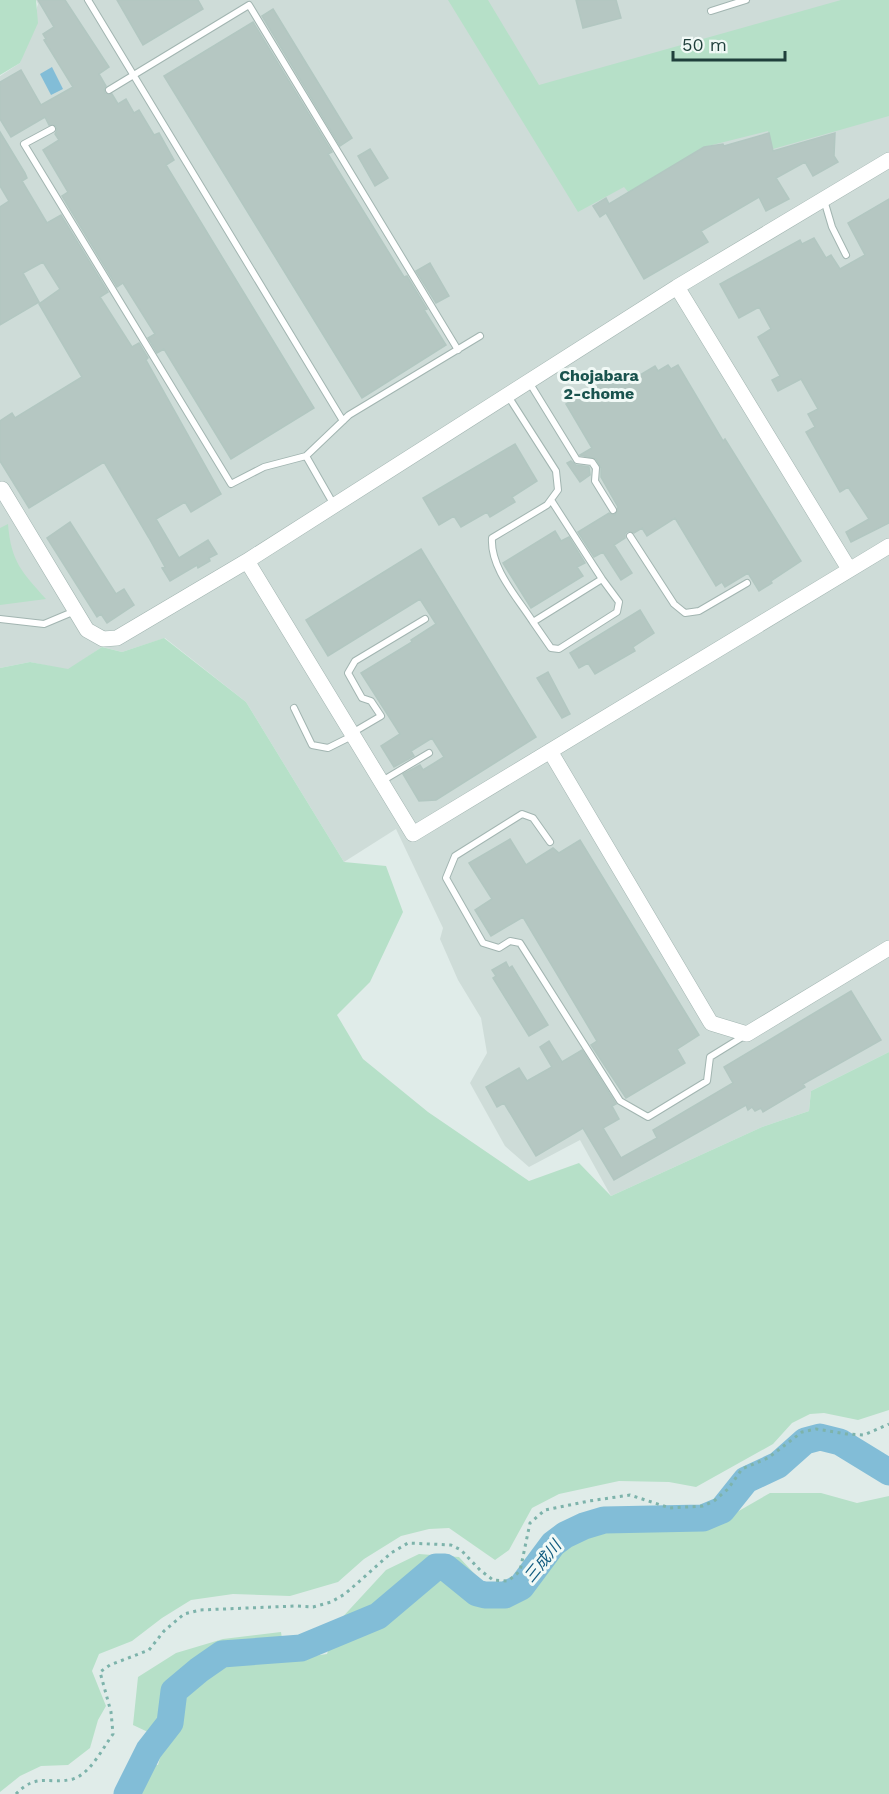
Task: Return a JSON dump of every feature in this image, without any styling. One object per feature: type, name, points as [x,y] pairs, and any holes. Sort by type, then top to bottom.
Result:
[{"type":"street","points":[[2,489],[87,630],[103,639],[117,638],[247,561],[677,287],[889,160]]},
{"type":"street","points":[[677,287],[849,569]]},
{"type":"street","points":[[247,561],[413,834],[849,569],[888,549]]},
{"type":"street","points":[[550,750],[711,1023],[747,1034],[889,948]]},
{"type":"lane","points":[[88,0],[343,421]]},
{"type":"lane","points":[[711,11],[746,0]]},
{"type":"lane","points":[[109,90],[249,5],[458,350]]},
{"type":"lane","points":[[52,129],[24,144],[231,484],[264,467],[306,456],[349,415],[480,336]]},
{"type":"lane","points":[[824,199],[832,227],[846,255]]},
{"type":"lane","points":[[529,381],[577,460],[592,462],[596,468],[595,481],[613,510]]},
{"type":"lane","points":[[507,395],[556,471],[558,490],[547,505],[492,538],[491,549],[497,566],[533,622],[551,648],[559,649],[617,612],[619,602],[551,500]]},
{"type":"lane","points":[[306,456],[334,505]]},
{"type":"lane","points":[[630,536],[674,604],[685,613],[699,611],[747,583]]},
{"type":"lane","points":[[533,622],[602,579]]},
{"type":"lane","points":[[0,619],[44,624],[76,610]]},
{"type":"lane","points":[[294,708],[312,745],[328,748],[381,716],[371,701],[362,698],[348,673],[355,661],[424,619]]},
{"type":"lane","points":[[381,782],[429,753]]},
{"type":"lane","points":[[550,842],[533,818],[522,814],[454,856],[446,878],[483,943],[499,948],[510,941],[520,943],[620,1101],[648,1117],[707,1081],[710,1057],[747,1034]]},
{"type":"path","points":[[16,1794],[21,1788],[34,1781],[74,1779],[86,1770],[113,1734],[111,1712],[100,1672],[110,1665],[148,1650],[164,1631],[184,1614],[200,1610],[313,1607],[331,1602],[345,1594],[391,1553],[408,1543],[451,1545],[461,1550],[493,1580],[508,1581],[520,1571],[531,1523],[545,1510],[589,1500],[630,1495],[670,1508],[703,1506],[714,1501],[728,1489],[741,1469],[768,1458],[802,1432],[816,1429],[864,1435],[889,1424]]},
{"type":"shaded area","points":[[36,0],[889,0],[889,1052],[811,1091],[809,1111],[762,1127],[611,1196],[580,1140],[529,1167],[505,1146],[470,1083],[487,1053],[481,1018],[458,980],[440,939],[443,928],[396,829],[344,862],[246,702],[165,638],[122,652],[102,647],[68,670],[30,662],[0,668],[0,76],[20,63],[38,4]]},
{"type":"green space","points":[[0,0],[36,0],[38,23],[20,63],[0,75]]},
{"type":"green space","points":[[448,0],[488,0],[539,85],[841,0],[889,0],[889,116],[773,149],[768,131],[704,147],[629,193],[624,187],[578,212]]},
{"type":"green space","points":[[8,524],[12,548],[19,566],[46,599],[0,605],[0,528]]},
{"type":"green space","points":[[164,638],[246,702],[344,862],[386,866],[403,912],[370,982],[337,1015],[363,1059],[428,1112],[529,1181],[579,1163],[611,1196],[762,1127],[809,1111],[811,1091],[889,1052],[889,1410],[858,1420],[824,1413],[810,1414],[792,1423],[773,1444],[696,1487],[669,1482],[619,1481],[559,1494],[532,1508],[509,1550],[495,1560],[449,1528],[429,1529],[401,1536],[364,1559],[338,1582],[290,1596],[233,1594],[191,1600],[132,1641],[99,1654],[92,1671],[106,1706],[98,1720],[90,1748],[68,1765],[41,1766],[20,1776],[0,1792],[0,668],[30,662],[68,669],[102,647],[122,652]]},
{"type":"green space","points":[[770,1493],[821,1493],[857,1503],[889,1496],[889,1794],[128,1794],[140,1761],[158,1765],[165,1740],[133,1725],[138,1677],[176,1653],[223,1639],[281,1632],[285,1660],[327,1654],[338,1622],[386,1570],[419,1554],[459,1557],[492,1593],[515,1589],[559,1524],[589,1515],[640,1509],[703,1520],[730,1516]]},
{"type":"water","points":[[52,67],[63,89],[51,95],[40,74]]},
{"type":"building","points":[[38,0],[65,0],[109,67],[99,74],[106,86],[105,93],[112,94],[118,104],[126,99],[134,113],[139,110],[154,135],[159,133],[174,160],[166,165],[314,408],[231,459],[164,349],[157,353],[148,338],[155,334],[123,283],[117,287],[62,196],[68,192],[43,150],[59,140],[55,134],[56,126],[49,125],[45,117],[11,137],[0,119],[0,82],[21,70],[41,105],[73,87],[44,40],[46,39],[43,34],[54,27]]},
{"type":"building","points":[[117,0],[198,0],[203,9],[143,45]]},
{"type":"building","points":[[576,0],[616,0],[621,18],[583,28]]},
{"type":"building","points":[[273,9],[352,138],[340,146],[262,16]]},
{"type":"building","points":[[253,22],[332,152],[328,154],[404,277],[407,276],[427,309],[424,310],[446,345],[362,398],[164,76]]},
{"type":"building","points":[[0,132],[25,173],[27,178],[22,181],[47,223],[61,215],[108,292],[100,297],[132,347],[139,343],[148,358],[146,360],[221,494],[191,512],[185,502],[156,519],[179,558],[208,540],[217,554],[198,568],[197,565],[170,581],[149,538],[104,462],[29,508],[0,461],[0,421],[12,413],[15,418],[82,377],[39,304],[60,289],[43,262],[23,273],[39,302],[0,325],[0,207],[9,201],[0,186]]},
{"type":"building","points":[[769,133],[773,151],[835,133],[834,156],[838,162],[813,176],[805,162],[776,178],[789,199],[766,211],[759,197],[701,231],[708,242],[644,279],[606,213],[600,217],[593,206],[606,198],[609,204],[704,147],[723,144],[724,146]]},
{"type":"building","points":[[370,149],[388,178],[375,186],[358,156]]},
{"type":"building","points":[[889,199],[889,523],[851,542],[846,532],[869,519],[848,487],[840,492],[806,432],[815,427],[808,414],[818,409],[801,379],[778,391],[772,380],[780,376],[758,337],[771,329],[759,307],[739,318],[720,284],[800,240],[802,244],[814,238],[826,258],[831,255],[840,269],[865,255],[848,223]]},
{"type":"building","points":[[430,263],[449,296],[436,303],[416,271]]},
{"type":"building","points":[[668,365],[671,369],[678,365],[723,441],[725,439],[801,561],[759,591],[748,573],[725,587],[722,582],[716,586],[675,518],[647,536],[642,528],[634,533],[628,531],[625,538],[614,545],[632,573],[621,580],[603,552],[594,557],[578,532],[609,513],[615,515],[618,507],[601,477],[601,468],[596,459],[580,455],[592,448],[566,404],[618,373],[625,384],[655,366],[658,371]]},
{"type":"building","points":[[515,444],[537,481],[512,497],[515,502],[490,517],[487,512],[461,527],[454,516],[439,525],[423,498]]},
{"type":"building","points":[[571,461],[576,465],[589,467],[590,475],[580,482],[567,463]]},
{"type":"building","points":[[70,522],[116,594],[124,589],[134,605],[107,623],[101,614],[97,617],[47,538]]},
{"type":"building","points":[[555,531],[561,541],[569,537],[585,563],[577,567],[583,576],[531,608],[503,563]]},
{"type":"building","points":[[421,549],[536,737],[436,800],[419,801],[403,774],[420,765],[423,770],[444,757],[432,738],[411,751],[414,756],[394,767],[381,746],[400,734],[361,673],[412,642],[411,640],[436,624],[420,599],[328,656],[306,620]]},
{"type":"building","points":[[640,610],[654,633],[633,647],[635,651],[595,674],[588,663],[579,668],[570,653]]},
{"type":"building","points":[[548,672],[570,714],[562,718],[537,678]]},
{"type":"building","points":[[510,839],[526,865],[553,848],[559,853],[580,840],[699,1035],[677,1049],[685,1063],[626,1098],[591,1045],[597,1041],[523,917],[491,936],[475,910],[492,899],[469,863]]},
{"type":"building","points":[[506,962],[509,968],[512,966],[548,1025],[529,1036],[493,978],[496,976],[492,970]]},
{"type":"building","points":[[851,991],[881,1040],[803,1084],[805,1087],[763,1112],[761,1108],[755,1111],[752,1107],[748,1110],[746,1105],[614,1180],[583,1128],[536,1156],[504,1103],[497,1107],[486,1087],[519,1068],[527,1081],[552,1067],[540,1047],[549,1041],[562,1062],[582,1050],[616,1104],[612,1106],[619,1119],[603,1128],[621,1158],[657,1138],[653,1130],[733,1083],[724,1067]]},
{"type":"waterway","name":"三成川","points":[[127,1794],[149,1750],[170,1723],[174,1691],[222,1654],[301,1648],[378,1616],[436,1567],[445,1567],[477,1593],[505,1595],[521,1587],[553,1544],[565,1535],[604,1520],[703,1518],[722,1510],[746,1480],[778,1465],[805,1441],[820,1437],[840,1442],[889,1472]]},
{"type":"district","name":"Chojabara 2-chome","points":[[599,384]]}]
